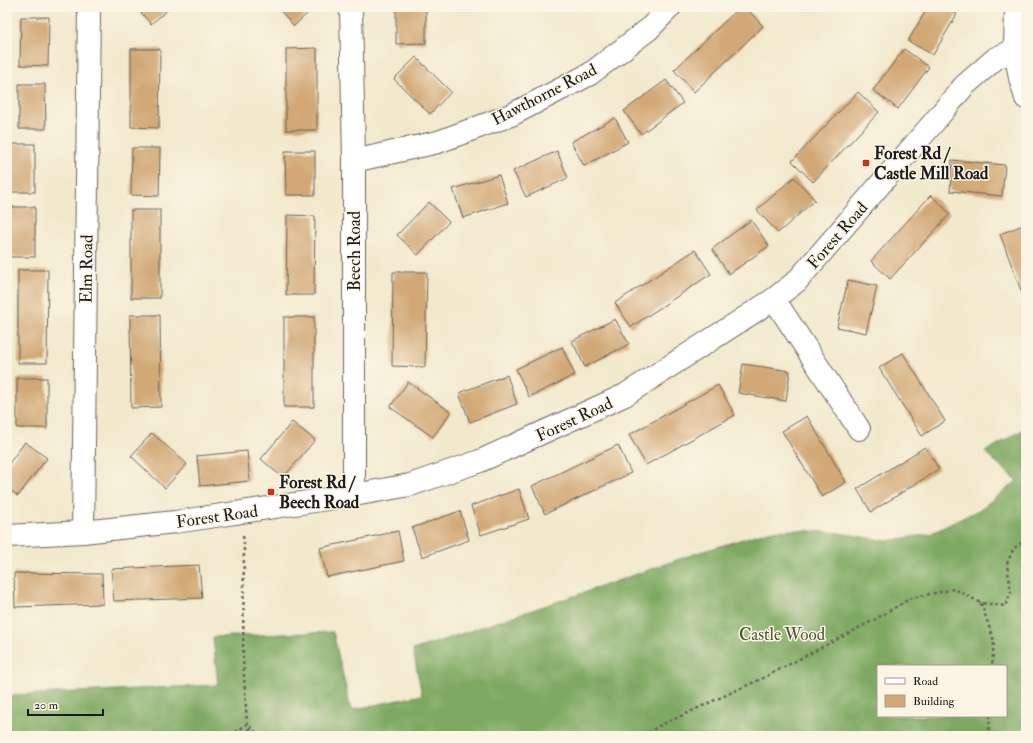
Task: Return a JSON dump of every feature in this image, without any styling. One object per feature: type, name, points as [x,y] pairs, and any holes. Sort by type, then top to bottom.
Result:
[{"type":"street","name":"Elm Road","points":[[83,532],[89,7]]},
{"type":"street","name":"Beech Road","points":[[351,7],[354,161],[354,495]]},
{"type":"street","name":"Hawthorne Road","points":[[354,161],[438,142],[511,115],[590,74],[649,29],[670,7]]},
{"type":"street","points":[[1016,7],[1015,50],[1020,78],[1026,98]]},
{"type":"street","name":"Forest Road","points":[[7,536],[83,532],[175,522],[410,485],[480,462],[625,395],[774,299],[797,281],[964,86],[996,58],[1015,50]]},
{"type":"street","points":[[774,299],[859,429]]},
{"type":"path","points":[[238,513],[244,541],[243,659],[246,724],[252,736]]},
{"type":"path","points":[[643,736],[657,727],[765,677],[874,620],[911,598],[954,590],[981,603],[1004,606],[1011,593],[1008,564],[1012,549],[1026,541]]},
{"type":"path","points":[[981,603],[994,642],[992,665]]},
{"type":"path","points":[[988,736],[990,717]]},
{"type":"path","points":[[230,736],[246,724]]},
{"type":"path","points":[[246,724],[260,736]]},
{"type":"green space","name":"Castle Wood","points":[[1026,429],[1026,736],[7,736],[7,698],[17,695],[218,685],[213,637],[333,632],[351,710],[422,695],[413,650],[694,554],[769,531],[796,530],[839,533],[887,541],[930,534],[979,510],[1017,481],[985,452]]},
{"type":"building","points":[[136,7],[171,7],[151,24]]},
{"type":"building","points":[[277,7],[314,7],[294,26]]},
{"type":"building","points":[[396,7],[426,7],[426,43],[396,44]]},
{"type":"building","points":[[740,7],[745,7],[763,26],[694,92],[674,70]]},
{"type":"building","points":[[769,7],[778,7],[775,11]]},
{"type":"building","points":[[928,7],[944,7],[957,14],[933,55],[908,41]]},
{"type":"building","points":[[21,17],[49,17],[48,66],[20,65]]},
{"type":"building","points":[[317,48],[317,130],[286,130],[286,49]]},
{"type":"building","points":[[131,49],[160,49],[159,128],[131,127]]},
{"type":"building","points":[[904,49],[929,67],[898,109],[873,90]]},
{"type":"building","points":[[416,57],[451,92],[430,114],[394,79]]},
{"type":"building","points":[[666,80],[683,103],[641,134],[624,111]]},
{"type":"building","points":[[19,84],[45,84],[46,129],[19,129]]},
{"type":"building","points":[[858,92],[879,112],[813,182],[792,161]]},
{"type":"building","points":[[615,118],[628,142],[584,166],[571,142]]},
{"type":"building","points":[[8,144],[35,144],[35,192],[8,192]]},
{"type":"building","points":[[132,148],[160,148],[159,196],[131,195]]},
{"type":"building","points":[[285,151],[315,151],[315,195],[286,195]]},
{"type":"building","points":[[557,151],[568,178],[526,197],[513,171]]},
{"type":"building","points":[[952,160],[1005,165],[1002,196],[950,191]]},
{"type":"building","points":[[499,175],[508,203],[463,218],[453,189]]},
{"type":"building","points":[[794,177],[815,200],[778,233],[757,210]]},
{"type":"building","points":[[931,195],[950,214],[890,279],[871,261]]},
{"type":"building","points":[[429,202],[449,222],[418,255],[397,235]]},
{"type":"building","points":[[8,207],[35,207],[35,257],[8,257]]},
{"type":"building","points":[[131,210],[160,210],[160,298],[131,298]]},
{"type":"building","points":[[287,215],[315,216],[314,295],[286,295]]},
{"type":"building","points":[[751,220],[769,246],[729,274],[712,249]]},
{"type":"building","points":[[1026,224],[1026,304],[1000,234]]},
{"type":"building","points":[[695,250],[711,274],[631,327],[615,303]]},
{"type":"building","points":[[18,270],[48,270],[47,363],[18,363]]},
{"type":"building","points":[[393,272],[427,272],[425,367],[392,366]]},
{"type":"building","points":[[848,280],[877,286],[866,333],[837,327]]},
{"type":"building","points":[[130,315],[160,315],[161,407],[131,408]]},
{"type":"building","points":[[284,317],[314,317],[314,407],[284,407]]},
{"type":"building","points":[[615,319],[629,344],[585,367],[572,341]]},
{"type":"building","points":[[562,347],[575,375],[529,397],[516,369]]},
{"type":"building","points":[[903,353],[945,421],[922,436],[879,368]]},
{"type":"building","points":[[743,364],[790,371],[786,401],[738,393]]},
{"type":"building","points":[[507,375],[517,404],[470,422],[459,393]]},
{"type":"building","points":[[17,378],[47,378],[47,428],[17,428]]},
{"type":"building","points":[[408,382],[451,412],[433,437],[390,407]]},
{"type":"building","points":[[718,385],[735,415],[646,465],[629,435]]},
{"type":"building","points":[[807,416],[846,482],[822,497],[782,431]]},
{"type":"building","points":[[292,422],[315,440],[283,478],[261,459]]},
{"type":"building","points":[[152,433],[187,464],[165,488],[131,456]]},
{"type":"building","points":[[25,442],[47,458],[18,496],[7,488],[7,466]]},
{"type":"building","points":[[618,445],[631,473],[545,514],[532,486]]},
{"type":"building","points":[[925,447],[939,469],[871,512],[857,489]]},
{"type":"building","points":[[247,451],[250,481],[200,486],[197,456]]},
{"type":"building","points":[[519,489],[529,519],[481,535],[471,506]]},
{"type":"building","points":[[460,511],[469,540],[422,557],[412,528]]},
{"type":"building","points":[[398,531],[404,561],[327,577],[320,548]]},
{"type":"building","points":[[199,565],[202,598],[114,601],[111,569]]},
{"type":"building","points":[[14,573],[102,574],[103,604],[15,607]]},
{"type":"place","name":"Forest Rd / Castle Mill Road","points":[[866,163]]},
{"type":"place","name":"Forest Rd / Beech Road","points":[[271,492]]}]
